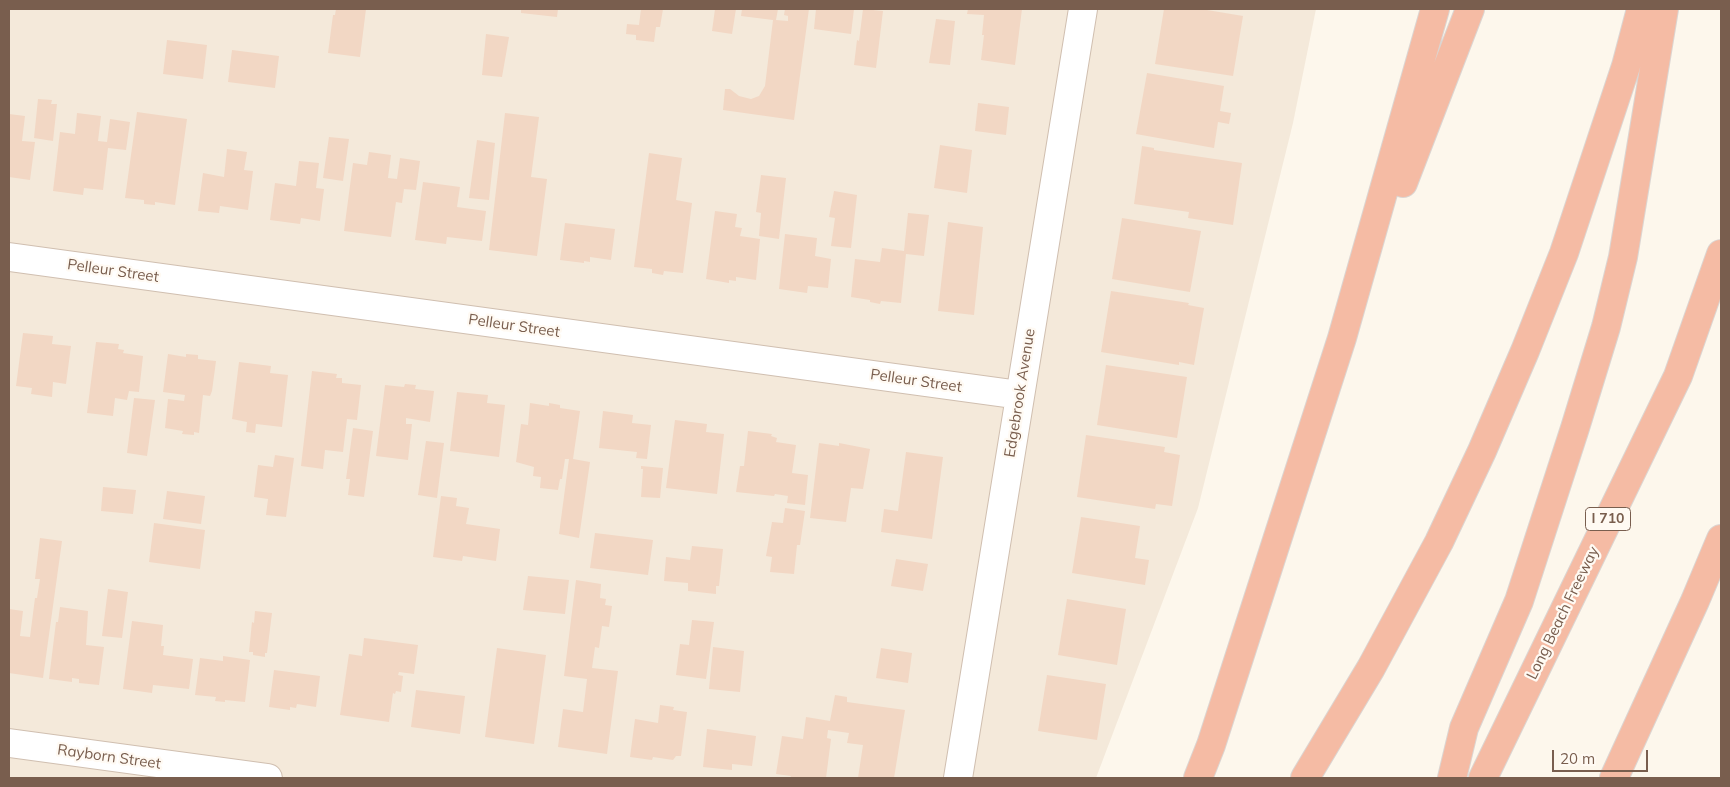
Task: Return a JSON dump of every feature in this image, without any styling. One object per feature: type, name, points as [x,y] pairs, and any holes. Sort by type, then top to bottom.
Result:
[{"type":"highway","points":[[1198,778],[1214,736],[1342,338],[1435,9]]},
{"type":"highway","points":[[1342,338],[1470,9]]},
{"type":"highway","points":[[1306,776],[1371,668],[1439,542],[1482,451],[1564,253],[1626,66],[1641,9]]},
{"type":"highway","points":[[1452,778],[1464,728],[1519,601],[1576,428],[1606,327],[1622,258],[1664,9]]},
{"type":"highway","name":"Long Beach Freeway","points":[[1483,778],[1678,376],[1721,254]]},
{"type":"highway","points":[[1614,778],[1695,601],[1721,539]]},
{"type":"street","name":"Edgebrook Avenue","points":[[958,778],[1083,9]]},
{"type":"street","name":"Pelleur Street","points":[[9,257],[1020,395]]},
{"type":"street","name":"Rayborn Street","points":[[9,743],[268,778]]},
{"type":"shaded area","points":[[9,9],[1316,9],[1293,123],[1198,508],[1096,778],[9,778]]},
{"type":"building","points":[[336,9],[366,9],[360,57],[328,53],[333,15],[335,15]]},
{"type":"building","points":[[521,9],[558,9],[557,17],[521,13]]},
{"type":"building","points":[[641,9],[663,9],[660,27],[656,27],[654,42],[636,40],[636,35],[626,34],[627,24],[639,25]]},
{"type":"building","points":[[715,9],[736,9],[732,34],[712,31]]},
{"type":"building","points":[[742,9],[778,9],[776,20],[788,21],[788,16],[784,15],[785,9],[809,9],[794,120],[723,110],[725,89],[730,89],[739,96],[751,99],[759,96],[765,86],[773,20],[741,16]]},
{"type":"building","points":[[816,9],[854,9],[851,34],[814,29]]},
{"type":"building","points":[[863,9],[883,11],[876,68],[854,65]]},
{"type":"building","points":[[968,9],[1022,9],[1015,65],[981,60],[984,15],[967,14]]},
{"type":"building","points":[[1164,9],[1201,9],[1243,16],[1233,76],[1155,64]]},
{"type":"building","points":[[936,19],[955,21],[950,65],[929,63]]},
{"type":"building","points":[[486,34],[509,37],[502,77],[482,75]]},
{"type":"building","points":[[167,40],[207,45],[203,79],[163,74]]},
{"type":"building","points":[[232,50],[279,56],[275,88],[228,82]]},
{"type":"building","points":[[1147,73],[1224,86],[1220,111],[1231,113],[1229,124],[1218,122],[1214,148],[1136,134]]},
{"type":"building","points":[[38,99],[52,100],[51,104],[57,104],[53,141],[34,138]]},
{"type":"building","points":[[978,103],[1009,107],[1006,135],[975,131]]},
{"type":"building","points":[[137,112],[187,119],[175,205],[155,202],[155,205],[144,204],[144,200],[125,198]]},
{"type":"building","points":[[77,113],[101,116],[98,141],[107,142],[110,119],[130,122],[126,150],[108,148],[103,190],[84,188],[83,195],[53,191],[60,132],[75,134]]},
{"type":"building","points":[[505,113],[539,117],[531,177],[547,179],[537,256],[489,250]]},
{"type":"building","points":[[9,114],[25,116],[22,141],[35,142],[30,180],[9,177]]},
{"type":"building","points":[[329,137],[349,139],[343,181],[323,178]]},
{"type":"building","points":[[477,140],[495,143],[489,200],[469,198]]},
{"type":"building","points":[[940,145],[972,150],[967,193],[934,188]]},
{"type":"building","points":[[1142,146],[1154,148],[1154,150],[1242,163],[1233,225],[1188,218],[1189,212],[1134,204]]},
{"type":"building","points":[[227,149],[247,152],[244,170],[253,171],[248,210],[220,206],[219,213],[198,211],[203,173],[224,177]]},
{"type":"building","points":[[369,152],[391,155],[388,178],[397,179],[400,158],[420,161],[416,190],[404,189],[402,203],[396,202],[391,237],[344,231],[353,163],[367,165]]},
{"type":"building","points":[[649,153],[682,158],[676,200],[692,203],[683,273],[664,271],[663,275],[652,273],[652,269],[634,267]]},
{"type":"building","points":[[299,161],[319,163],[316,188],[324,189],[320,221],[301,218],[300,224],[270,220],[275,183],[296,186]]},
{"type":"building","points":[[761,175],[786,178],[779,239],[759,236],[761,213],[756,212]]},
{"type":"building","points":[[423,182],[460,187],[457,207],[486,211],[482,241],[447,237],[446,244],[415,240]]},
{"type":"building","points":[[834,191],[857,195],[851,248],[831,246],[835,218],[829,217]]},
{"type":"building","points":[[715,211],[737,214],[735,227],[742,228],[740,236],[760,239],[756,280],[736,277],[736,281],[729,280],[729,283],[706,279]]},
{"type":"building","points":[[908,213],[929,215],[924,256],[906,254],[901,303],[881,301],[880,304],[870,302],[870,300],[851,297],[855,259],[880,262],[882,248],[904,251]]},
{"type":"building","points":[[1122,218],[1201,231],[1190,292],[1112,279]]},
{"type":"building","points":[[948,222],[983,227],[974,315],[938,311]]},
{"type":"building","points":[[565,223],[615,229],[611,260],[590,257],[590,262],[584,261],[584,263],[560,260]]},
{"type":"building","points":[[785,234],[817,238],[815,256],[831,259],[828,288],[808,286],[807,293],[779,289]]},
{"type":"building","points":[[1111,291],[1189,303],[1188,305],[1204,308],[1194,365],[1179,362],[1179,365],[1101,352]]},
{"type":"building","points":[[23,333],[53,336],[52,344],[71,346],[66,384],[53,382],[52,397],[31,394],[32,388],[16,386]]},
{"type":"building","points":[[96,342],[119,344],[118,349],[124,350],[123,353],[143,356],[139,392],[129,391],[127,400],[115,398],[113,416],[87,413]]},
{"type":"building","points":[[168,354],[186,357],[186,354],[198,355],[198,359],[216,361],[212,391],[210,396],[203,395],[199,433],[194,432],[194,435],[182,434],[183,431],[165,428],[168,399],[184,401],[185,395],[163,392]]},
{"type":"building","points":[[239,362],[271,366],[270,373],[288,375],[282,427],[256,424],[255,433],[246,432],[247,422],[232,419]]},
{"type":"building","points":[[1106,365],[1187,377],[1177,438],[1097,425]]},
{"type":"building","points":[[312,371],[337,374],[336,378],[342,378],[342,383],[361,385],[357,420],[347,419],[343,452],[325,450],[323,469],[301,466]]},
{"type":"building","points":[[405,384],[416,385],[415,389],[434,391],[430,422],[406,418],[406,424],[412,424],[408,460],[376,456],[385,385],[404,387]]},
{"type":"building","points":[[457,392],[488,395],[487,403],[505,405],[499,457],[450,451]]},
{"type":"building","points":[[134,398],[155,400],[147,456],[127,453]]},
{"type":"building","points":[[530,403],[549,406],[549,403],[560,405],[560,408],[580,411],[573,459],[590,462],[579,538],[559,534],[569,459],[565,459],[558,490],[540,488],[541,477],[533,476],[534,467],[516,462],[521,424],[528,425]]},
{"type":"building","points":[[603,411],[633,415],[632,423],[651,425],[647,459],[636,458],[637,452],[599,448]]},
{"type":"building","points":[[675,420],[707,424],[706,432],[724,434],[717,494],[666,488]]},
{"type":"building","points":[[353,428],[373,431],[364,497],[348,495],[350,479],[346,479]]},
{"type":"building","points":[[748,431],[772,434],[771,436],[777,438],[776,442],[796,445],[792,473],[808,475],[805,505],[787,503],[788,496],[736,492],[740,466],[744,466]]},
{"type":"building","points":[[1086,435],[1165,447],[1164,452],[1180,455],[1172,506],[1156,504],[1155,509],[1077,497]]},
{"type":"building","points":[[426,441],[444,443],[437,498],[418,495]]},
{"type":"building","points":[[819,443],[839,446],[839,443],[870,449],[863,489],[851,488],[846,522],[810,518]]},
{"type":"building","points":[[906,452],[943,457],[932,539],[881,532],[884,509],[898,511]]},
{"type":"building","points":[[275,455],[294,458],[286,517],[266,515],[268,499],[254,497],[258,465],[273,467]]},
{"type":"building","points":[[641,466],[663,468],[660,498],[641,497],[643,469],[641,469]]},
{"type":"building","points":[[103,487],[136,490],[133,514],[101,511]]},
{"type":"building","points":[[167,491],[205,496],[201,524],[163,519]]},
{"type":"building","points":[[441,496],[457,498],[456,506],[469,508],[466,524],[500,529],[496,561],[463,556],[462,561],[433,557]]},
{"type":"building","points":[[785,508],[805,511],[800,545],[797,545],[794,574],[770,572],[772,557],[766,556],[772,522],[783,523]]},
{"type":"building","points":[[1081,517],[1140,526],[1135,558],[1149,560],[1145,585],[1072,573]]},
{"type":"building","points":[[154,523],[205,530],[200,569],[149,562]]},
{"type":"building","points":[[595,533],[653,540],[648,575],[590,568]]},
{"type":"building","points":[[40,538],[62,541],[43,678],[9,673],[9,609],[23,611],[20,636],[30,637],[35,598],[37,598],[40,579],[35,579]]},
{"type":"building","points":[[692,546],[723,549],[719,586],[716,586],[716,594],[688,591],[688,583],[664,581],[666,557],[690,560]]},
{"type":"building","points":[[896,559],[928,564],[923,591],[891,586]]},
{"type":"building","points":[[528,576],[569,580],[565,614],[523,610]]},
{"type":"building","points":[[576,580],[601,584],[600,598],[606,599],[605,605],[612,606],[609,627],[602,626],[599,648],[595,647],[592,668],[618,671],[607,754],[558,747],[563,709],[583,712],[587,679],[564,676]]},
{"type":"building","points":[[108,589],[128,592],[122,638],[102,636]]},
{"type":"building","points":[[1067,599],[1126,609],[1117,665],[1058,655]]},
{"type":"building","points":[[60,607],[88,611],[86,645],[104,647],[99,685],[79,683],[79,679],[72,678],[72,682],[49,679],[56,622],[58,622]]},
{"type":"building","points":[[255,611],[272,613],[265,657],[253,655],[253,652],[249,652]]},
{"type":"building","points":[[692,620],[714,622],[706,679],[676,675],[680,644],[689,645]]},
{"type":"building","points":[[132,621],[163,625],[161,646],[164,646],[163,655],[193,659],[189,689],[153,685],[152,693],[123,689]]},
{"type":"building","points":[[364,638],[418,645],[414,674],[399,672],[398,675],[403,676],[401,692],[396,691],[395,694],[393,693],[389,722],[340,715],[349,654],[362,656]]},
{"type":"building","points":[[713,647],[744,651],[740,692],[709,689]]},
{"type":"building","points":[[497,648],[546,655],[534,744],[485,737]]},
{"type":"building","points":[[881,648],[912,653],[908,683],[876,678]]},
{"type":"building","points":[[223,656],[250,660],[245,702],[215,701],[216,697],[195,695],[200,658],[223,661]]},
{"type":"building","points":[[274,670],[320,676],[316,707],[297,704],[296,708],[290,707],[290,710],[269,707]]},
{"type":"building","points":[[1047,675],[1106,684],[1097,740],[1038,731]]},
{"type":"building","points":[[416,690],[465,696],[460,734],[411,727]]},
{"type":"building","points":[[835,695],[847,697],[847,702],[905,710],[894,778],[858,778],[863,745],[847,743],[849,733],[828,730],[827,738],[831,739],[826,778],[790,778],[791,776],[776,774],[782,736],[803,739],[806,717],[830,721]]},
{"type":"building","points":[[660,705],[674,707],[673,710],[687,712],[681,756],[676,756],[673,760],[653,757],[652,760],[630,757],[635,719],[658,723]]},
{"type":"building","points":[[707,729],[756,736],[752,766],[732,764],[732,770],[703,767]]}]
